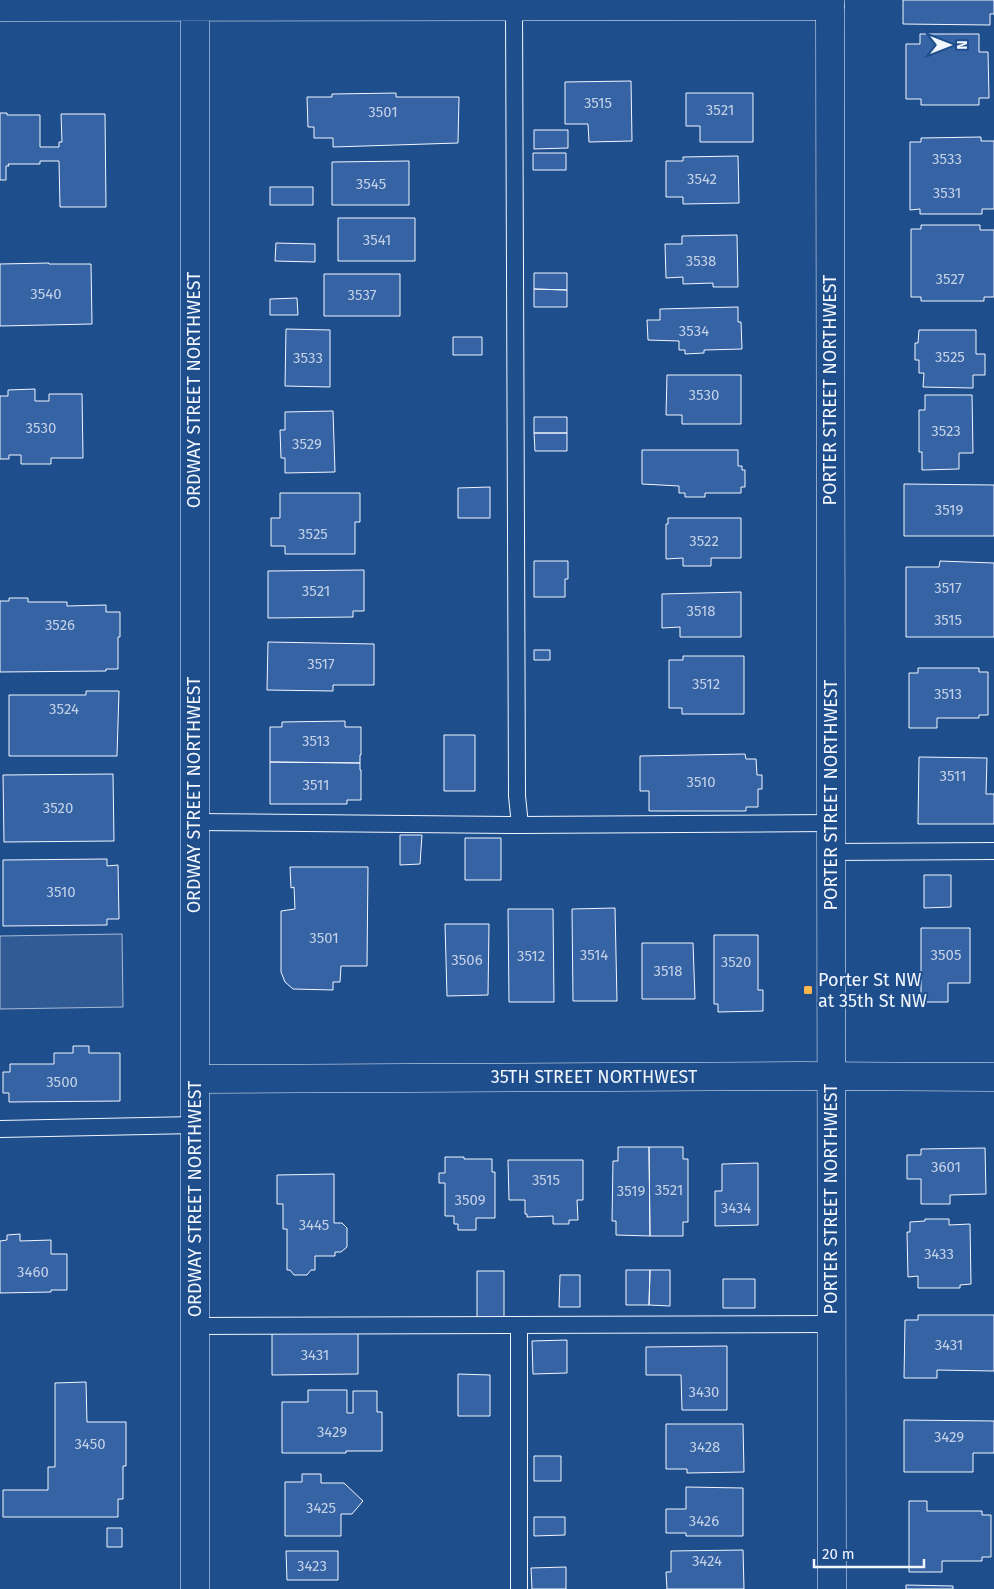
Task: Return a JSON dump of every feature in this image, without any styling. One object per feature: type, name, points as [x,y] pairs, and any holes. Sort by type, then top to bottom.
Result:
[{"type":"street","points":[[0,7],[194,4],[514,7],[598,4],[830,3]]},
{"type":"street","name":"PORTER STREET NORTHWEST","points":[[830,3],[832,1589]]},
{"type":"street","name":"ORDWAY STREET NORTHWEST","points":[[194,4],[195,1589]]},
{"type":"street","name":"35TH STREET NORTHWEST","points":[[194,1079],[994,1077]]},
{"type":"lane","points":[[514,7],[517,796],[520,825]]},
{"type":"lane","points":[[194,822],[520,825],[831,823]]},
{"type":"lane","points":[[831,852],[994,851]]},
{"type":"lane","points":[[0,1129],[195,1125]]},
{"type":"lane","points":[[195,1326],[831,1324]]},
{"type":"lane","points":[[519,1325],[519,1589]]},
{"type":"shaded area","points":[[122,934],[123,1007],[0,1009],[0,936]]},
{"type":"building","points":[[903,0],[994,0],[994,14],[990,14],[990,25],[903,24]]},
{"type":"building","points":[[920,34],[979,34],[979,52],[988,52],[989,98],[979,98],[979,105],[921,105],[921,99],[906,99],[906,44],[920,44]]},
{"type":"building","points":[[631,81],[632,141],[589,142],[588,124],[565,124],[565,82]]},
{"type":"building","points":[[396,93],[396,97],[459,97],[458,143],[333,147],[333,138],[314,138],[314,127],[308,127],[307,97],[332,97],[332,94]]},
{"type":"building","points":[[686,93],[753,93],[753,142],[700,142],[700,126],[686,126]]},
{"type":"building","points":[[0,113],[7,113],[7,115],[40,115],[40,147],[59,147],[59,142],[62,142],[61,114],[105,114],[106,207],[60,207],[59,161],[40,161],[40,164],[8,164],[9,166],[6,166],[6,180],[0,180]]},
{"type":"building","points":[[534,130],[568,130],[568,148],[534,149]]},
{"type":"building","points":[[981,137],[981,141],[994,141],[994,209],[982,209],[982,214],[920,214],[920,209],[910,210],[910,142],[921,142],[921,138]]},
{"type":"building","points":[[533,153],[566,153],[566,170],[533,170]]},
{"type":"building","points":[[738,156],[739,203],[683,204],[683,197],[666,197],[666,161],[683,161],[683,157]]},
{"type":"building","points":[[409,161],[409,205],[332,205],[332,162]]},
{"type":"building","points":[[270,187],[313,187],[313,205],[270,205]]},
{"type":"building","points":[[338,218],[415,218],[415,261],[338,261]]},
{"type":"building","points":[[921,225],[980,225],[980,230],[994,230],[994,297],[984,297],[984,301],[921,301],[921,297],[911,297],[911,229],[921,229]]},
{"type":"building","points":[[737,235],[738,287],[713,287],[713,283],[683,284],[683,277],[666,278],[665,244],[682,244],[682,236]]},
{"type":"building","points":[[276,243],[315,244],[315,262],[275,261]]},
{"type":"building","points":[[0,264],[91,264],[92,324],[0,326]]},
{"type":"building","points":[[534,273],[567,273],[567,290],[534,289]]},
{"type":"building","points":[[324,274],[400,274],[400,316],[324,316]]},
{"type":"building","points":[[534,289],[567,290],[567,307],[534,307]]},
{"type":"building","points":[[297,298],[298,315],[270,315],[270,299]]},
{"type":"building","points":[[738,307],[738,322],[741,322],[742,349],[704,350],[704,353],[685,354],[685,350],[679,350],[679,341],[648,340],[647,320],[660,320],[660,309]]},
{"type":"building","points":[[286,329],[330,330],[330,387],[285,386]]},
{"type":"building","points":[[919,330],[976,330],[976,354],[985,354],[985,375],[973,375],[973,388],[923,387],[924,373],[919,373],[919,360],[915,360],[915,343],[918,343]]},
{"type":"building","points":[[453,337],[482,337],[482,355],[453,355]]},
{"type":"building","points":[[667,375],[741,375],[741,424],[682,424],[682,415],[666,415]]},
{"type":"building","points":[[35,389],[35,401],[49,401],[49,394],[82,394],[83,458],[51,458],[51,464],[21,464],[21,455],[9,455],[9,459],[0,459],[0,396],[8,396],[8,390]]},
{"type":"building","points":[[925,395],[972,395],[973,453],[959,453],[959,469],[922,470],[922,452],[919,452],[919,410],[925,410]]},
{"type":"building","points":[[333,411],[335,472],[285,473],[285,458],[281,458],[280,430],[285,430],[285,412]]},
{"type":"building","points":[[534,417],[567,417],[567,433],[534,433]]},
{"type":"building","points":[[534,433],[567,433],[567,451],[535,451]]},
{"type":"building","points":[[642,450],[738,450],[738,466],[742,466],[742,470],[745,470],[745,487],[741,487],[741,493],[705,493],[705,497],[685,497],[685,493],[679,493],[679,486],[642,484]]},
{"type":"building","points":[[904,484],[994,485],[994,536],[904,536]]},
{"type":"building","points":[[490,487],[490,518],[458,518],[458,488]]},
{"type":"building","points":[[280,493],[360,493],[360,522],[355,522],[355,554],[285,554],[285,546],[271,546],[271,518],[280,518]]},
{"type":"building","points":[[668,518],[741,518],[741,558],[711,558],[711,566],[683,566],[683,558],[666,559],[666,524],[668,524]]},
{"type":"building","points":[[534,561],[568,561],[565,597],[534,597]]},
{"type":"building","points":[[940,561],[994,563],[994,637],[906,637],[906,567],[939,567]]},
{"type":"building","points":[[364,570],[364,611],[353,611],[353,617],[268,618],[268,571]]},
{"type":"building","points":[[741,592],[741,637],[680,637],[680,627],[662,628],[662,594]]},
{"type":"building","points":[[9,598],[28,598],[28,602],[67,602],[67,606],[106,605],[106,612],[120,612],[118,669],[106,669],[106,671],[0,672],[0,601],[9,601]]},
{"type":"building","points":[[268,642],[374,644],[374,685],[333,685],[333,691],[267,690]]},
{"type":"building","points":[[534,650],[550,650],[550,660],[534,660]]},
{"type":"building","points":[[683,656],[744,656],[744,714],[682,714],[682,708],[669,708],[669,660],[683,660]]},
{"type":"building","points":[[918,668],[979,668],[979,672],[988,672],[988,715],[979,715],[979,718],[937,718],[937,728],[909,728],[909,673],[918,673]]},
{"type":"building","points":[[86,691],[119,691],[117,756],[9,756],[9,695],[86,695]]},
{"type":"building","points":[[345,721],[345,727],[361,727],[360,763],[270,762],[270,727],[282,727],[282,722]]},
{"type":"building","points":[[444,735],[475,735],[475,791],[444,791]]},
{"type":"building","points":[[745,754],[746,759],[756,759],[757,775],[762,775],[762,789],[758,789],[758,807],[746,807],[746,811],[649,811],[649,791],[640,791],[640,756]]},
{"type":"building","points":[[919,757],[987,758],[986,794],[994,794],[994,824],[918,824]]},
{"type":"building","points":[[270,762],[360,763],[361,800],[347,800],[347,804],[270,804]]},
{"type":"building","points":[[113,774],[114,841],[4,842],[3,775]]},
{"type":"building","points":[[400,835],[422,835],[420,864],[400,865]]},
{"type":"building","points":[[465,838],[501,838],[501,880],[465,880]]},
{"type":"building","points":[[107,859],[107,866],[118,865],[119,919],[107,919],[107,925],[3,926],[3,860]]},
{"type":"building","points":[[290,867],[368,867],[367,966],[341,966],[340,982],[333,982],[333,990],[293,989],[285,982],[281,972],[281,911],[295,909],[294,887],[291,888]]},
{"type":"building","points":[[924,875],[951,875],[951,907],[924,908]]},
{"type":"building","points":[[615,908],[617,1001],[573,1001],[572,909]]},
{"type":"building","points":[[508,909],[553,909],[554,1002],[509,1002]]},
{"type":"building","points":[[445,924],[489,924],[488,995],[447,996]]},
{"type":"building","points":[[921,928],[970,928],[970,983],[948,983],[948,1002],[921,1002]]},
{"type":"building","points":[[714,935],[758,935],[758,990],[763,990],[763,1011],[718,1012],[718,1004],[714,1004]]},
{"type":"building","points":[[642,943],[693,943],[695,999],[642,999]]},
{"type":"building","points":[[73,1046],[89,1046],[89,1053],[120,1053],[120,1101],[9,1102],[9,1093],[3,1093],[3,1072],[10,1072],[10,1064],[54,1064],[54,1053],[73,1053]]},
{"type":"building","points":[[618,1147],[649,1147],[650,1236],[616,1235],[616,1221],[612,1221],[613,1161],[618,1161]]},
{"type":"building","points":[[649,1147],[683,1147],[683,1159],[688,1159],[688,1222],[683,1222],[683,1236],[650,1236]]},
{"type":"building","points":[[985,1148],[986,1194],[950,1195],[950,1204],[921,1204],[921,1179],[907,1179],[907,1155],[921,1155],[921,1149]]},
{"type":"building","points":[[445,1157],[492,1159],[492,1172],[495,1172],[495,1218],[476,1218],[476,1230],[458,1230],[458,1224],[454,1224],[454,1216],[445,1216],[445,1183],[439,1183],[439,1173],[445,1173]]},
{"type":"building","points":[[508,1160],[583,1160],[583,1200],[577,1200],[578,1220],[569,1220],[569,1224],[553,1224],[553,1216],[527,1217],[527,1214],[525,1214],[525,1200],[509,1200]]},
{"type":"building","points":[[758,1163],[758,1225],[715,1226],[715,1191],[722,1191],[722,1164]]},
{"type":"building","points":[[334,1174],[334,1223],[342,1223],[347,1228],[347,1247],[341,1252],[335,1252],[335,1256],[315,1256],[315,1270],[311,1270],[307,1275],[294,1275],[290,1270],[287,1270],[287,1229],[283,1229],[283,1204],[277,1204],[277,1175]]},
{"type":"building","points":[[925,1219],[949,1219],[949,1225],[970,1224],[971,1284],[960,1285],[960,1288],[918,1288],[918,1276],[908,1277],[907,1232],[910,1232],[910,1222],[925,1221]]},
{"type":"building","points":[[20,1234],[20,1241],[51,1240],[51,1254],[67,1254],[67,1290],[0,1293],[0,1241],[7,1240],[7,1235]]},
{"type":"building","points":[[626,1270],[650,1270],[649,1305],[626,1305]]},
{"type":"building","points":[[650,1270],[670,1270],[670,1306],[649,1305]]},
{"type":"building","points":[[477,1271],[504,1271],[504,1320],[477,1320]]},
{"type":"building","points":[[560,1275],[580,1275],[580,1307],[559,1307]]},
{"type":"building","points":[[723,1279],[755,1279],[755,1308],[723,1308]]},
{"type":"building","points":[[918,1315],[994,1315],[994,1371],[937,1370],[937,1378],[904,1378],[905,1320],[918,1320]]},
{"type":"building","points":[[272,1333],[358,1333],[358,1374],[272,1375]]},
{"type":"building","points":[[567,1340],[567,1373],[533,1374],[532,1341]]},
{"type":"building","points":[[727,1346],[727,1410],[682,1410],[681,1375],[646,1375],[646,1347]]},
{"type":"building","points":[[458,1374],[490,1375],[490,1416],[458,1416]]},
{"type":"building","points":[[86,1382],[87,1422],[126,1422],[126,1466],[123,1466],[123,1499],[118,1499],[118,1517],[3,1517],[3,1490],[48,1490],[48,1467],[55,1467],[55,1383]]},
{"type":"building","points":[[308,1390],[347,1390],[347,1413],[353,1413],[353,1391],[377,1391],[377,1412],[382,1412],[382,1451],[282,1453],[282,1402],[308,1402]]},
{"type":"building","points":[[904,1420],[994,1421],[994,1453],[973,1453],[973,1472],[904,1472]]},
{"type":"building","points":[[666,1424],[743,1424],[744,1472],[687,1473],[687,1469],[666,1469]]},
{"type":"building","points":[[534,1456],[561,1456],[561,1481],[534,1481]]},
{"type":"building","points":[[302,1474],[321,1474],[321,1483],[344,1483],[363,1501],[352,1514],[341,1514],[341,1536],[285,1536],[285,1482],[302,1482]]},
{"type":"building","points":[[686,1487],[743,1488],[743,1536],[686,1536],[686,1533],[666,1533],[666,1509],[686,1509]]},
{"type":"building","points":[[909,1501],[927,1501],[927,1511],[982,1511],[982,1515],[991,1515],[991,1557],[982,1557],[982,1561],[942,1561],[942,1572],[909,1572]]},
{"type":"building","points":[[534,1517],[565,1517],[565,1535],[534,1536]]},
{"type":"building","points":[[107,1528],[122,1528],[122,1547],[107,1547]]},
{"type":"building","points":[[743,1550],[744,1589],[667,1589],[666,1572],[671,1572],[671,1551]]},
{"type":"building","points":[[286,1551],[338,1551],[338,1580],[287,1580]]},
{"type":"building","points":[[566,1567],[566,1589],[532,1589],[531,1568]]},
{"type":"building","points":[[906,1585],[953,1586],[953,1589],[906,1589]]},
{"type":"place","name":"Porter St NW at 35th St NW","points":[[808,990]]}]
